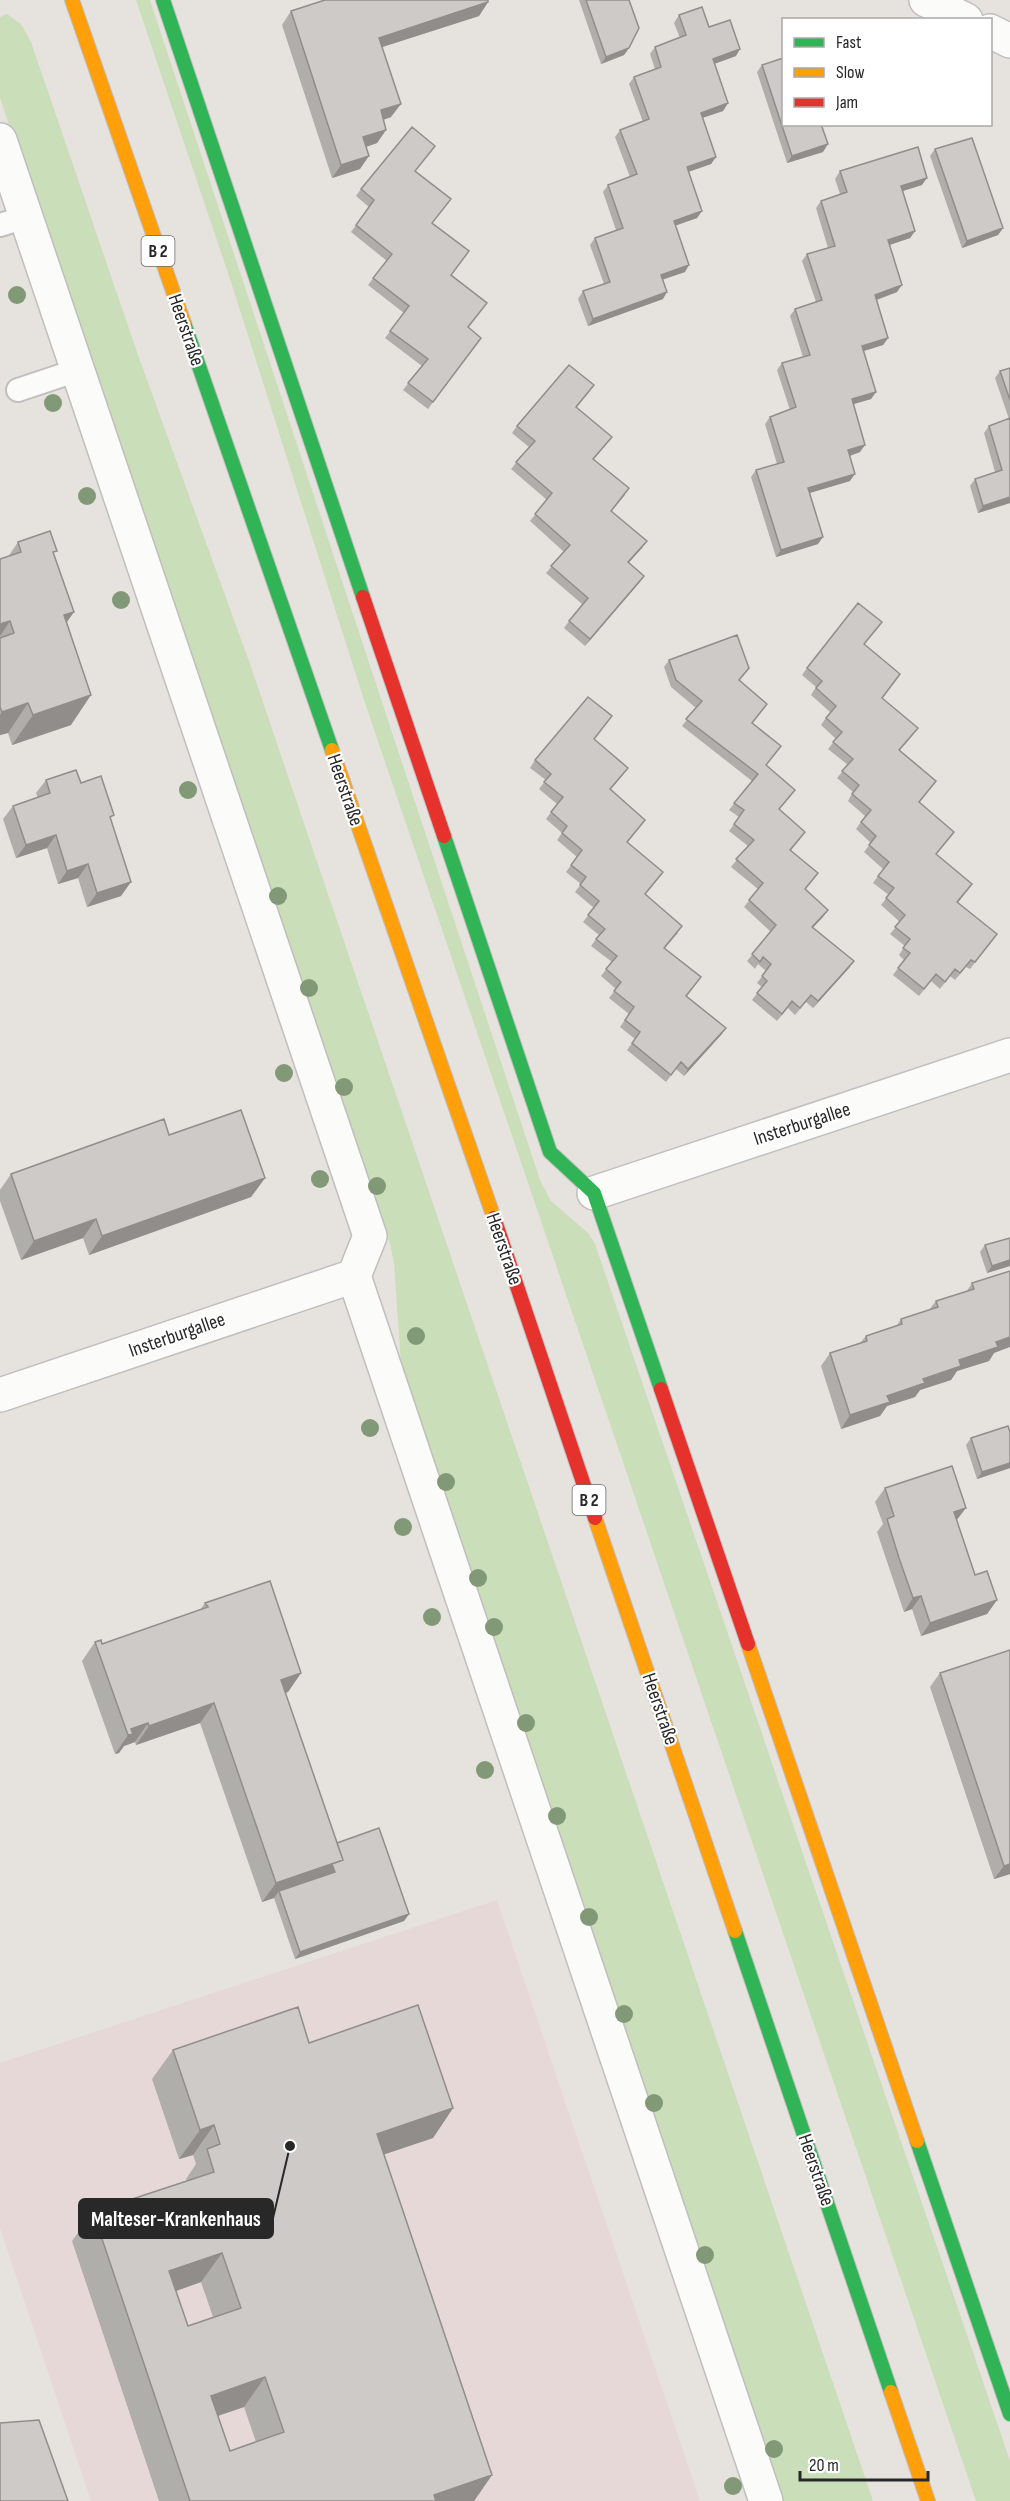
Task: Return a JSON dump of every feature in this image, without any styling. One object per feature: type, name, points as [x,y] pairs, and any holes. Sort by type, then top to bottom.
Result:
[{"type":"main road","name":"Heerstraße","points":[[72,0],[493,1215],[928,2501]]},
{"type":"main road","points":[[163,0],[550,1152],[594,1192],[1010,2414]]},
{"type":"street","points":[[926,0],[962,18]]},
{"type":"street","points":[[992,32],[1010,41]]},
{"type":"street","points":[[0,140],[13,221],[78,370],[370,1236],[354,1276],[766,2501]]},
{"type":"street","name":"Insterburgallee","points":[[594,1192],[1010,1055]]},
{"type":"street","name":"Insterburgallee","points":[[0,1395],[354,1276]]},
{"type":"lane","points":[[18,390],[78,370]]},
{"type":"shaded area","points":[[497,1900],[700,2501],[91,2501],[0,2228],[0,2063]]},
{"type":"green space","points":[[136,0],[150,0],[540,1180],[551,1201],[588,1233],[595,1244],[1010,2461],[1010,2501],[976,2501],[364,700],[231,282]]},
{"type":"green space","points":[[7,14],[21,24],[31,42],[138,355],[250,664],[873,2501],[780,2501],[402,1378],[394,1263],[390,1244],[0,98],[0,17]]},
{"type":"building","points":[[325,0],[488,0],[488,2],[379,38],[401,104],[381,110],[386,130],[363,137],[369,156],[341,165],[291,11]]},
{"type":"building","points":[[586,0],[629,0],[639,28],[629,48],[606,57]]},
{"type":"building","points":[[702,7],[709,27],[730,20],[740,49],[713,59],[728,103],[701,113],[716,157],[687,167],[702,211],[674,221],[689,265],[661,275],[667,292],[593,319],[583,291],[610,282],[595,238],[623,228],[608,185],[637,174],[620,130],[649,119],[634,77],[661,67],[655,47],[686,35],[679,15]]},
{"type":"building","points":[[782,58],[782,126],[762,65]]},
{"type":"building","points":[[782,126],[822,126],[828,144],[792,156]]},
{"type":"building","points":[[412,127],[435,146],[415,171],[451,199],[432,223],[469,251],[451,275],[487,303],[468,327],[481,338],[433,402],[408,383],[428,359],[390,331],[409,306],[373,278],[392,254],[356,225],[374,200],[361,189]]},
{"type":"building","points":[[972,138],[1003,228],[967,241],[935,149]]},
{"type":"building","points":[[918,147],[927,178],[901,186],[915,231],[888,240],[902,285],[875,295],[888,338],[862,346],[876,392],[852,399],[865,445],[848,450],[855,474],[808,488],[823,537],[781,550],[756,470],[784,462],[770,417],[796,407],[782,363],[810,355],[795,309],[822,300],[807,254],[835,246],[821,201],[847,192],[840,171]]},
{"type":"building","points":[[569,365],[594,385],[576,407],[612,437],[593,459],[629,488],[611,511],[647,541],[628,562],[644,576],[590,639],[569,621],[588,598],[551,566],[570,545],[535,514],[552,493],[516,462],[535,441],[517,426]]},
{"type":"building","points":[[1010,368],[1010,400],[1000,371]]},
{"type":"building","points":[[1010,418],[1010,497],[983,506],[975,479],[1002,470],[989,426]]},
{"type":"building","points":[[50,531],[57,551],[53,552],[74,612],[64,615],[91,695],[33,715],[28,703],[2,712],[0,707],[0,638],[14,633],[10,621],[0,624],[0,559],[21,552],[18,542]]},
{"type":"building","points":[[858,603],[882,622],[864,644],[900,674],[882,698],[918,728],[899,750],[936,781],[919,802],[954,832],[936,854],[972,884],[957,902],[997,934],[975,962],[971,960],[960,973],[955,969],[945,982],[936,974],[924,989],[898,968],[910,953],[903,948],[910,939],[895,927],[905,915],[886,898],[894,888],[878,876],[889,862],[869,845],[876,836],[861,822],[871,810],[852,794],[859,785],[842,771],[853,759],[833,742],[842,732],[826,718],[836,706],[816,688],[822,681],[807,668]]},
{"type":"building","points":[[737,635],[749,668],[739,680],[767,704],[752,723],[781,746],[766,765],[795,790],[779,809],[805,832],[790,850],[818,873],[805,889],[828,910],[812,927],[854,961],[818,1001],[811,995],[800,1008],[792,1001],[782,1014],[757,993],[767,981],[762,976],[771,964],[763,957],[760,962],[752,954],[776,925],[749,900],[763,883],[736,859],[754,840],[734,824],[744,810],[734,803],[758,774],[686,719],[702,701],[676,680],[669,660]]},
{"type":"building","points":[[588,697],[612,716],[594,739],[628,768],[610,789],[645,820],[627,842],[663,872],[645,894],[682,926],[664,948],[701,977],[686,996],[726,1028],[688,1069],[681,1062],[671,1075],[632,1043],[640,1032],[625,1020],[634,1007],[614,991],[621,982],[606,969],[617,956],[596,939],[605,929],[588,915],[599,901],[580,885],[586,877],[571,865],[582,850],[562,833],[567,826],[551,812],[563,797],[544,782],[551,774],[535,760]]},
{"type":"building","points":[[76,770],[81,783],[101,776],[114,815],[110,817],[131,882],[97,893],[88,864],[67,871],[56,835],[26,845],[13,806],[50,793],[46,780]]},
{"type":"building","points":[[241,1110],[265,1178],[102,1236],[96,1219],[34,1241],[11,1174],[164,1119],[169,1135]]},
{"type":"building","points":[[1010,1238],[1010,1260],[992,1266],[985,1245]]},
{"type":"building","points":[[1010,1271],[1010,1337],[996,1342],[998,1347],[959,1360],[961,1366],[923,1379],[925,1383],[887,1396],[890,1402],[850,1415],[830,1353],[867,1341],[866,1336],[902,1324],[901,1319],[938,1307],[936,1301],[974,1289],[972,1283]]},
{"type":"building","points":[[1008,1426],[1010,1463],[982,1472],[971,1438]]},
{"type":"building","points":[[952,1466],[966,1508],[954,1512],[975,1575],[987,1571],[997,1600],[930,1623],[921,1596],[913,1598],[899,1558],[887,1519],[894,1516],[885,1488]]},
{"type":"building","points":[[270,1581],[301,1673],[281,1680],[343,1860],[276,1883],[214,1703],[149,1726],[148,1723],[131,1729],[133,1734],[128,1735],[95,1642],[101,1640],[102,1644],[208,1607],[205,1603]]},
{"type":"building","points":[[1010,1650],[1010,1864],[1004,1866],[940,1673]]},
{"type":"building","points":[[379,1828],[409,1914],[300,1952],[279,1891],[335,1872],[332,1864],[343,1860],[337,1843]]},
{"type":"building","points":[[418,2005],[453,2108],[377,2134],[492,2475],[434,2495],[436,2501],[190,2501],[93,2212],[214,2172],[207,2149],[220,2144],[214,2125],[200,2130],[173,2050],[298,2007],[309,2043]],"holes":[[[222,2253],[241,2308],[188,2326],[169,2271]],[[265,2377],[284,2432],[230,2451],[211,2396]]]},
{"type":"building","points":[[39,2420],[68,2501],[0,2501],[0,2423]]},
{"type":"traffic: fast","points":[[163,0],[363,597]]},
{"type":"traffic: fast","points":[[184,323],[332,750]]},
{"type":"traffic: fast","points":[[444,836],[550,1152],[594,1193],[661,1389]]},
{"type":"traffic: fast","points":[[735,1931],[891,2392]]},
{"type":"traffic: fast","points":[[917,2141],[1010,2414]]},
{"type":"traffic: slow","points":[[72,0],[184,323]]},
{"type":"traffic: slow","points":[[332,750],[494,1218]]},
{"type":"traffic: slow","points":[[595,1518],[735,1931]]},
{"type":"traffic: slow","points":[[748,1644],[917,2141]]},
{"type":"traffic: slow","points":[[891,2392],[928,2501]]},
{"type":"traffic: jam","points":[[363,597],[444,836]]},
{"type":"traffic: jam","points":[[494,1218],[595,1518]]},
{"type":"traffic: jam","points":[[661,1389],[748,1644]]},
{"type":"place","name":"Malteser-Krankenhaus","points":[[290,2146]]}]
